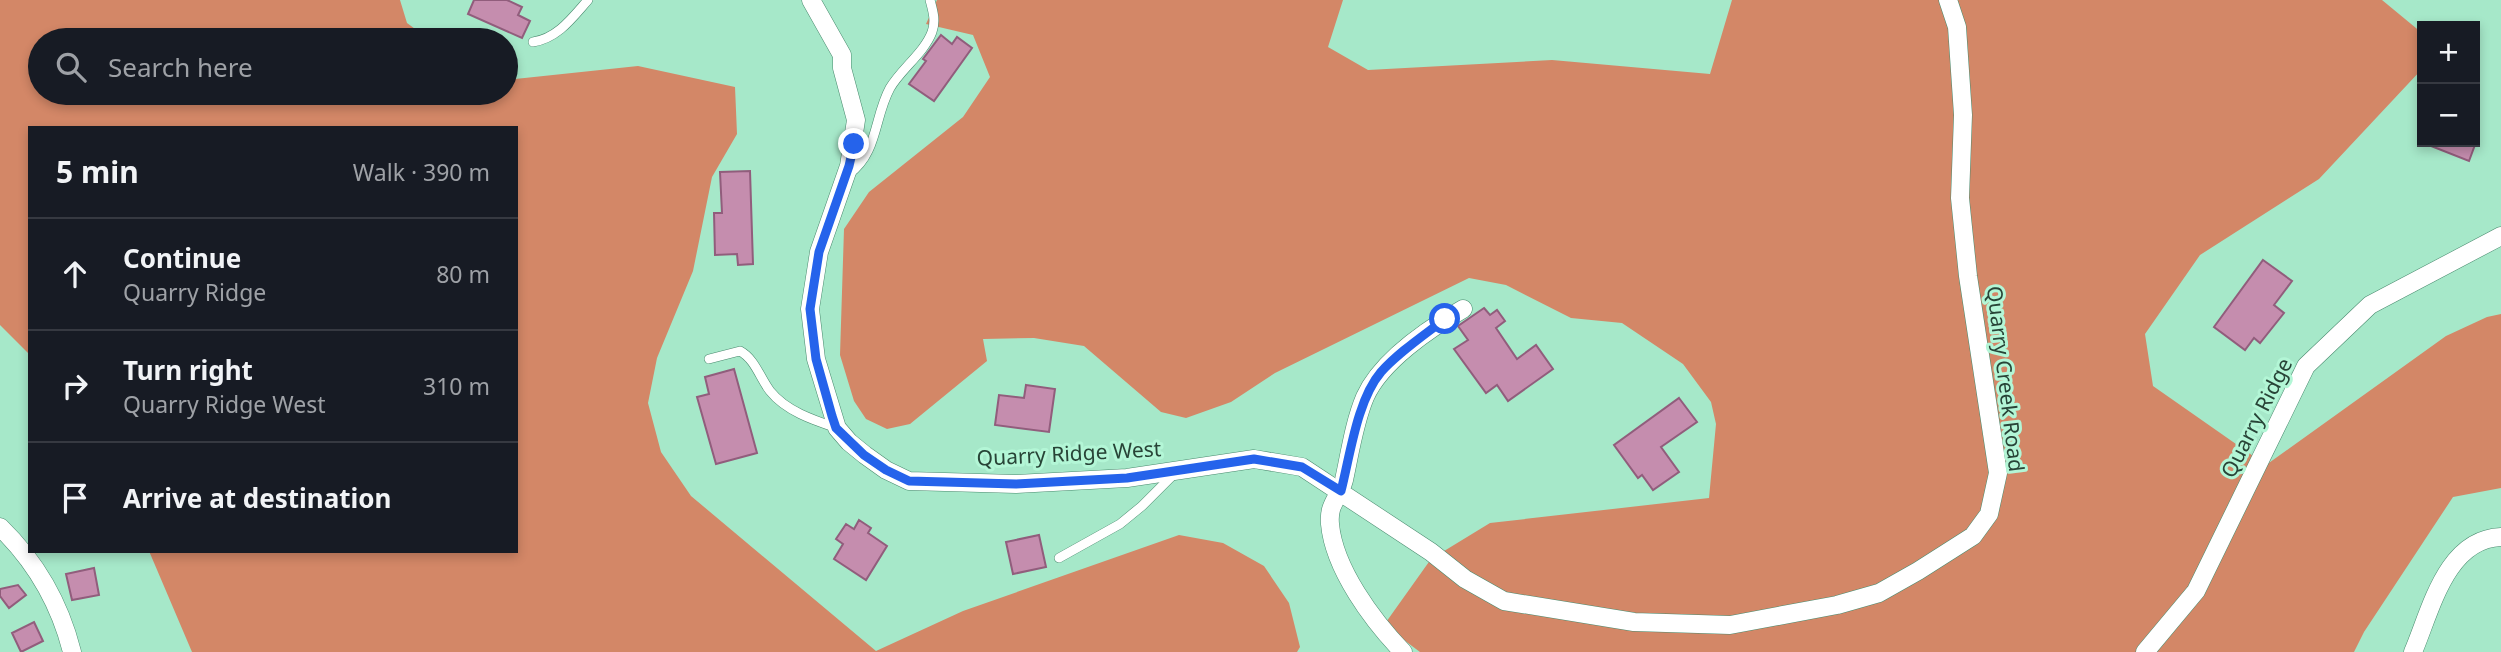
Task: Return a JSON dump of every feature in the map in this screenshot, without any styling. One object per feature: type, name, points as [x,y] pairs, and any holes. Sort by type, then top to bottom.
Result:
[{"type":"street","name":"Quarry Ridge West","points":[[811,0],[842,55],[842,68],[856,120],[854,144],[845,177],[819,252],[810,309],[816,359],[836,428],[864,455],[909,481],[1016,484],[1127,478],[1254,459],[1302,467],[1341,491]]},
{"type":"street","name":"Quarry Creek Road","points":[[1341,491],[1465,579],[1504,601],[1634,622],[1730,625],[1837,605],[1879,593],[1973,536],[1989,514],[1998,472],[1968,276],[1961,211],[1963,115],[1957,27],[1948,0]]},
{"type":"street","name":"Quarry Ridge","points":[[2145,652],[2196,590],[2306,366],[2370,305],[2501,236]]},
{"type":"street","points":[[1404,652],[1381,629],[1335,553],[1330,523],[1331,504],[1341,491],[1365,397],[1380,373],[1434,327],[1463,309]]},
{"type":"street","points":[[0,527],[13,540],[46,585],[72,652]]},
{"type":"street","points":[[2413,652],[2448,568],[2464,550],[2489,537],[2501,537]]},
{"type":"lane","points":[[533,43],[546,40],[558,32],[588,0]]},
{"type":"lane","points":[[845,177],[859,167],[870,151],[878,116],[891,88],[932,32],[934,20],[930,0]]},
{"type":"lane","points":[[709,359],[740,351],[747,355],[771,392],[782,403],[808,418],[836,428]]},
{"type":"lane","points":[[1059,558],[1120,524],[1178,470]]},
{"type":"shaded area","points":[[0,0],[400,0],[407,23],[414,28],[28,28],[28,105],[518,105],[518,79],[638,66],[735,87],[737,134],[712,177],[693,271],[657,358],[648,403],[661,452],[691,496],[876,651],[963,611],[1179,535],[1223,543],[1264,566],[1289,603],[1300,647],[1297,652],[192,652],[150,553],[518,553],[518,126],[28,126],[28,353],[0,325]]},
{"type":"shaded area","points":[[937,0],[1343,0],[1328,47],[1368,70],[1552,60],[1710,74],[1732,0],[2382,0],[2417,29],[2417,74],[2319,179],[2200,255],[2145,334],[2153,386],[2266,465],[2446,336],[2487,317],[2501,314],[2501,488],[2453,497],[2364,632],[2354,652],[1420,652],[1384,625],[1431,559],[1490,523],[1709,498],[1716,424],[1711,402],[1683,364],[1622,323],[1571,318],[1506,285],[1469,278],[1275,373],[1231,402],[1186,418],[1161,412],[1084,346],[1034,338],[983,339],[987,361],[910,424],[887,429],[866,419],[854,401],[840,355],[844,229],[869,192],[963,117],[990,77],[973,35],[926,24]]},
{"type":"building","points":[[474,0],[507,0],[522,7],[518,15],[530,21],[522,38],[518,36],[518,28],[500,28],[468,14]]},
{"type":"building","points":[[941,35],[952,44],[957,37],[972,48],[934,101],[909,84]]},
{"type":"building","points":[[2434,147],[2474,147],[2469,161]]},
{"type":"building","points":[[750,171],[753,264],[738,265],[737,254],[715,255],[714,213],[722,213],[720,172]]},
{"type":"building","points":[[2263,260],[2292,281],[2274,305],[2284,313],[2260,343],[2254,338],[2245,350],[2214,327]]},
{"type":"building","points":[[1484,308],[1490,315],[1497,310],[1505,321],[1496,328],[1517,359],[1536,345],[1553,369],[1508,401],[1497,385],[1486,393],[1454,349],[1468,340],[1458,326]]},
{"type":"building","points":[[734,369],[757,453],[716,464],[697,397],[709,394],[705,377]]},
{"type":"building","points":[[1026,385],[1055,389],[1049,432],[995,425],[999,395],[1024,398]]},
{"type":"building","points":[[1679,398],[1697,422],[1661,447],[1679,472],[1653,490],[1642,475],[1638,478],[1614,445]]},
{"type":"building","points":[[859,520],[871,528],[868,533],[887,546],[866,580],[834,559],[843,544],[836,539],[846,524],[854,529]]},
{"type":"building","points":[[1039,535],[1046,567],[1013,574],[1006,542]]},
{"type":"building","points":[[94,568],[99,595],[72,600],[66,574]]},
{"type":"building","points":[[18,585],[26,595],[9,608],[0,596],[0,589]]},
{"type":"building","points":[[34,622],[43,641],[21,652],[12,633]]},
{"type":"route","points":[[854,144],[819,252],[810,309],[816,359],[836,428],[864,455],[909,481],[1016,484],[1127,478],[1254,459],[1302,467],[1341,491],[1365,397],[1380,373],[1445,319]]}]
